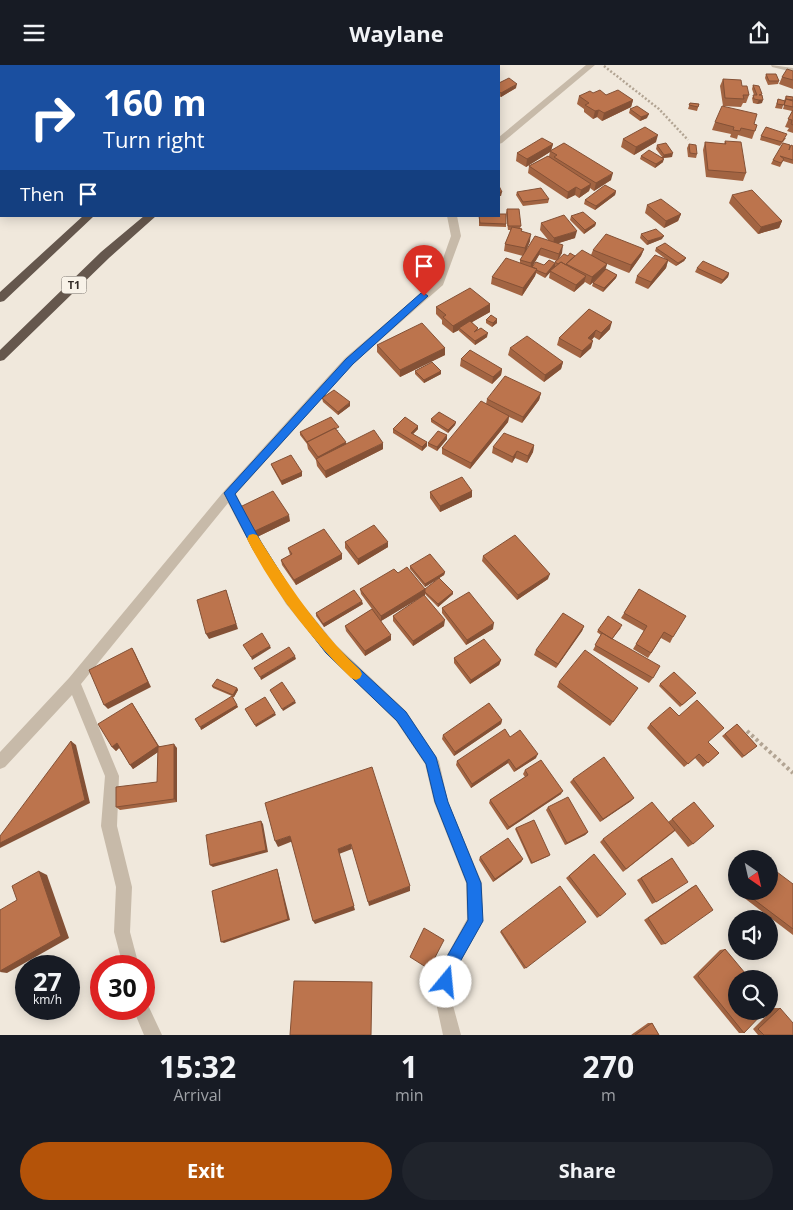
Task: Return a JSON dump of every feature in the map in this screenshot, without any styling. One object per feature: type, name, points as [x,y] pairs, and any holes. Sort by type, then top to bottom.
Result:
[{"type":"highway","points":[[0,298],[87,217]]},
{"type":"highway","name":"T1","points":[[0,357],[105,255],[150,217]]},
{"type":"street","points":[[500,140],[591,65]]},
{"type":"street","points":[[775,65],[793,70]]},
{"type":"street","points":[[0,762],[74,683],[229,493],[349,361],[439,283],[456,236],[452,217]]},
{"type":"street","points":[[229,493],[257,546],[291,600],[330,649],[401,716],[432,761],[441,802],[474,883],[475,921],[449,967],[443,998],[452,1035]]},
{"type":"street","points":[[74,683],[112,776],[109,826],[124,887],[122,932],[128,955]]},
{"type":"street","points":[[146,1020],[153,1035]]},
{"type":"path","points":[[603,65],[659,109],[688,140]]},
{"type":"path","points":[[747,731],[793,773]]},
{"type":"building","points":[[787,69],[793,71],[793,80],[782,77]]},
{"type":"building","points":[[766,74],[776,74],[779,81],[769,81]]},
{"type":"building","points":[[509,78],[517,84],[501,93],[500,82]]},
{"type":"building","points":[[723,79],[741,80],[742,86],[747,86],[749,95],[743,95],[744,99],[725,98]]},
{"type":"building","points":[[753,85],[759,86],[762,94],[759,95],[762,95],[763,100],[754,99],[753,95],[757,95]]},
{"type":"building","points":[[600,90],[606,95],[618,90],[633,100],[604,113],[599,110],[595,111],[585,105],[589,103],[579,96],[590,91],[593,93]]},
{"type":"building","points":[[786,96],[793,97],[793,100],[786,99]]},
{"type":"building","points":[[778,99],[785,101],[784,105],[777,104]]},
{"type":"building","points":[[786,99],[793,101],[793,107],[784,105]]},
{"type":"building","points":[[690,103],[699,104],[698,107],[689,105]]},
{"type":"building","points":[[637,106],[649,114],[641,117],[630,109]]},
{"type":"building","points":[[722,106],[757,114],[754,124],[757,125],[755,131],[741,128],[740,131],[733,130],[734,127],[715,122]]},
{"type":"building","points":[[793,110],[793,125],[791,124],[792,120],[788,119]]},
{"type":"building","points":[[645,127],[658,135],[636,147],[623,139]]},
{"type":"building","points":[[766,127],[787,134],[782,142],[761,136]]},
{"type":"building","points":[[542,138],[553,144],[527,159],[517,153]]},
{"type":"building","points":[[725,141],[741,142],[746,173],[708,170],[705,142],[726,144]]},
{"type":"building","points":[[564,143],[613,173],[596,183],[554,157],[557,155],[550,151]]},
{"type":"building","points":[[666,143],[673,153],[664,155],[657,145]]},
{"type":"building","points":[[783,143],[790,145],[789,150],[791,145],[793,146],[793,160],[780,156],[784,159],[781,163],[773,160]]},
{"type":"building","points":[[689,144],[696,145],[697,154],[690,153]]},
{"type":"building","points":[[649,150],[664,159],[656,164],[641,156]]},
{"type":"building","points":[[548,156],[591,184],[581,190],[576,187],[568,192],[529,166]]},
{"type":"building","points":[[605,185],[616,191],[596,206],[585,200]]},
{"type":"building","points":[[541,188],[549,199],[523,202],[517,192]]},
{"type":"building","points":[[752,190],[782,221],[761,227],[732,195]]},
{"type":"building","points":[[661,199],[681,214],[666,221],[647,205]]},
{"type":"building","points":[[507,209],[519,209],[521,226],[508,226]]},
{"type":"building","points":[[583,212],[596,223],[585,230],[571,216]]},
{"type":"building","points":[[500,214],[506,214],[506,224],[480,223],[479,217],[500,217]]},
{"type":"building","points":[[564,215],[577,231],[554,238],[541,223]]},
{"type":"building","points":[[512,227],[522,229],[521,231],[531,234],[525,248],[505,244]]},
{"type":"building","points":[[656,229],[664,236],[648,241],[641,234]]},
{"type":"building","points":[[606,234],[644,249],[631,265],[593,250]]},
{"type":"building","points":[[535,236],[563,245],[559,254],[541,248],[531,263],[520,260]]},
{"type":"building","points":[[665,243],[686,258],[678,263],[656,248]]},
{"type":"building","points":[[582,250],[607,264],[592,277],[566,264]]},
{"type":"building","points":[[570,253],[575,256],[566,265],[561,262],[558,264],[555,262],[564,254],[568,256]]},
{"type":"building","points":[[655,255],[668,260],[651,282],[637,276]]},
{"type":"building","points":[[506,258],[537,269],[523,288],[492,277]]},
{"type":"building","points":[[549,260],[555,263],[546,274],[532,267],[536,262],[544,265]]},
{"type":"building","points":[[703,261],[729,273],[723,280],[697,268]]},
{"type":"building","points":[[561,262],[586,276],[576,285],[550,271]]},
{"type":"building","points":[[606,269],[617,275],[604,288],[593,283]]},
{"type":"building","points":[[470,288],[490,304],[453,326],[443,317],[446,315],[436,307]]},
{"type":"building","points":[[589,309],[612,322],[601,333],[596,330],[588,338],[593,341],[582,351],[559,338]]},
{"type":"building","points":[[491,315],[497,319],[493,323],[486,320]]},
{"type":"building","points":[[470,321],[478,328],[474,332],[481,328],[488,333],[475,341],[459,328]]},
{"type":"building","points":[[422,323],[445,348],[400,370],[377,345]]},
{"type":"building","points":[[527,336],[563,362],[545,375],[510,348]]},
{"type":"building","points":[[470,350],[502,369],[493,377],[461,359]]},
{"type":"building","points":[[432,362],[441,371],[424,380],[415,371]]},
{"type":"building","points":[[505,376],[541,393],[523,417],[487,399]]},
{"type":"building","points":[[334,390],[350,402],[338,412],[322,398]]},
{"type":"building","points":[[481,401],[509,416],[471,463],[442,448]]},
{"type":"building","points":[[439,412],[456,422],[448,430],[431,419]]},
{"type":"building","points":[[331,417],[339,427],[307,442],[300,432]]},
{"type":"building","points":[[405,417],[418,426],[411,433],[427,442],[422,447],[393,429]]},
{"type":"building","points":[[335,428],[346,442],[318,457],[307,442]]},
{"type":"building","points":[[374,430],[383,443],[325,471],[316,459]]},
{"type":"building","points":[[438,431],[447,435],[437,447],[428,443]]},
{"type":"building","points":[[504,433],[534,445],[528,456],[517,451],[513,457],[493,447]]},
{"type":"building","points":[[291,455],[302,472],[281,481],[271,464]]},
{"type":"building","points":[[462,477],[472,491],[440,506],[430,492]]},
{"type":"building","points":[[273,491],[289,515],[255,531],[240,507]]},
{"type":"building","points":[[374,525],[388,542],[358,559],[345,542]]},
{"type":"building","points":[[324,529],[342,554],[294,580],[281,560],[292,554],[288,548]]},
{"type":"building","points":[[515,535],[550,574],[518,595],[483,556]]},
{"type":"building","points":[[430,554],[445,572],[425,584],[410,566]]},
{"type":"building","points":[[407,567],[425,589],[381,616],[360,589],[394,569],[398,573]]},
{"type":"building","points":[[439,578],[453,592],[438,604],[425,592],[425,589]]},
{"type":"building","points":[[639,589],[686,616],[673,637],[664,632],[651,653],[636,644],[647,626],[624,613]]},
{"type":"building","points":[[226,590],[236,624],[206,634],[197,600]]},
{"type":"building","points":[[354,590],[362,601],[323,624],[316,613]]},
{"type":"building","points":[[469,592],[494,623],[467,640],[442,608]]},
{"type":"building","points":[[424,595],[445,620],[413,641],[393,616]]},
{"type":"building","points":[[372,609],[391,635],[365,651],[345,626]]},
{"type":"building","points":[[563,613],[584,626],[558,664],[536,650]]},
{"type":"building","points":[[608,616],[622,625],[612,639],[598,630]]},
{"type":"building","points":[[262,633],[270,646],[251,657],[243,645]]},
{"type":"building","points":[[602,633],[660,666],[653,678],[595,645]]},
{"type":"building","points":[[484,639],[501,660],[471,680],[454,658]]},
{"type":"building","points":[[289,647],[295,656],[260,677],[254,668]]},
{"type":"building","points":[[132,648],[148,682],[104,705],[89,670]]},
{"type":"building","points":[[585,650],[638,688],[613,722],[559,682]]},
{"type":"building","points":[[674,672],[696,693],[682,705],[660,684]]},
{"type":"building","points":[[217,679],[237,688],[233,695],[212,686]]},
{"type":"building","points":[[282,682],[295,701],[282,709],[270,690]]},
{"type":"building","points":[[232,696],[237,705],[200,727],[195,719]]},
{"type":"building","points":[[265,697],[275,713],[255,725],[245,709]]},
{"type":"building","points":[[697,700],[724,728],[708,742],[719,753],[708,763],[699,754],[688,764],[650,724],[670,707],[679,716]]},
{"type":"building","points":[[132,703],[158,746],[130,765],[117,743],[112,747],[98,724]]},
{"type":"building","points":[[489,703],[502,720],[455,752],[443,735]]},
{"type":"building","points":[[737,724],[757,746],[744,756],[725,734]]},
{"type":"building","points":[[505,729],[510,737],[520,730],[538,754],[516,769],[509,759],[472,784],[457,761]]},
{"type":"building","points":[[71,741],[85,800],[0,843],[0,836]]},
{"type":"building","points":[[174,744],[174,799],[116,807],[116,787],[157,782],[158,747]]},
{"type":"building","points":[[604,757],[634,798],[603,819],[573,779]]},
{"type":"building","points":[[541,760],[563,791],[509,827],[490,800],[528,775],[525,770]]},
{"type":"building","points":[[372,767],[410,886],[368,902],[351,844],[338,849],[354,906],[313,921],[290,836],[275,841],[265,803]]},
{"type":"building","points":[[568,797],[588,832],[567,843],[548,807]]},
{"type":"building","points":[[652,802],[675,830],[626,869],[603,839]]},
{"type":"building","points":[[694,802],[714,826],[693,844],[672,819]]},
{"type":"building","points":[[534,820],[550,855],[532,863],[516,828]]},
{"type":"building","points":[[261,821],[266,850],[210,865],[206,835]]},
{"type":"building","points":[[508,838],[523,859],[495,879],[480,857]]},
{"type":"building","points":[[594,854],[626,894],[600,916],[569,876]]},
{"type":"building","points":[[672,858],[688,882],[656,902],[641,878]]},
{"type":"building","points":[[277,869],[288,919],[221,942],[212,891]]},
{"type":"building","points":[[39,871],[61,936],[28,955],[15,955],[15,962],[0,971],[0,910],[17,900],[12,886]]},
{"type":"building","points":[[778,873],[793,884],[793,929],[778,918],[778,910],[768,910],[755,900],[778,900]]},
{"type":"building","points":[[696,885],[713,910],[665,944],[648,918]]},
{"type":"building","points":[[560,886],[586,922],[526,968],[501,931]]},
{"type":"building","points":[[424,928],[444,940],[429,969],[410,957]]},
{"type":"building","points":[[725,949],[728,953],[728,960],[734,960],[742,970],[728,970],[728,1013],[698,976]]},
{"type":"building","points":[[294,981],[372,982],[371,1035],[290,1035]]},
{"type":"building","points":[[780,1008],[793,1023],[793,1035],[764,1035],[758,1029],[767,1020],[778,1020],[778,1010]]},
{"type":"building","points":[[734,1020],[756,1020],[744,1033]]},
{"type":"building","points":[[652,1023],[659,1035],[635,1035]]},
{"type":"slow traffic","points":[[253,539],[291,600],[330,649],[356,674]]},
{"type":"route","points":[[424,296],[349,361],[229,493],[257,546],[291,600],[330,649],[401,716],[432,761],[441,802],[474,883],[475,921],[449,967],[446,982]]}]
